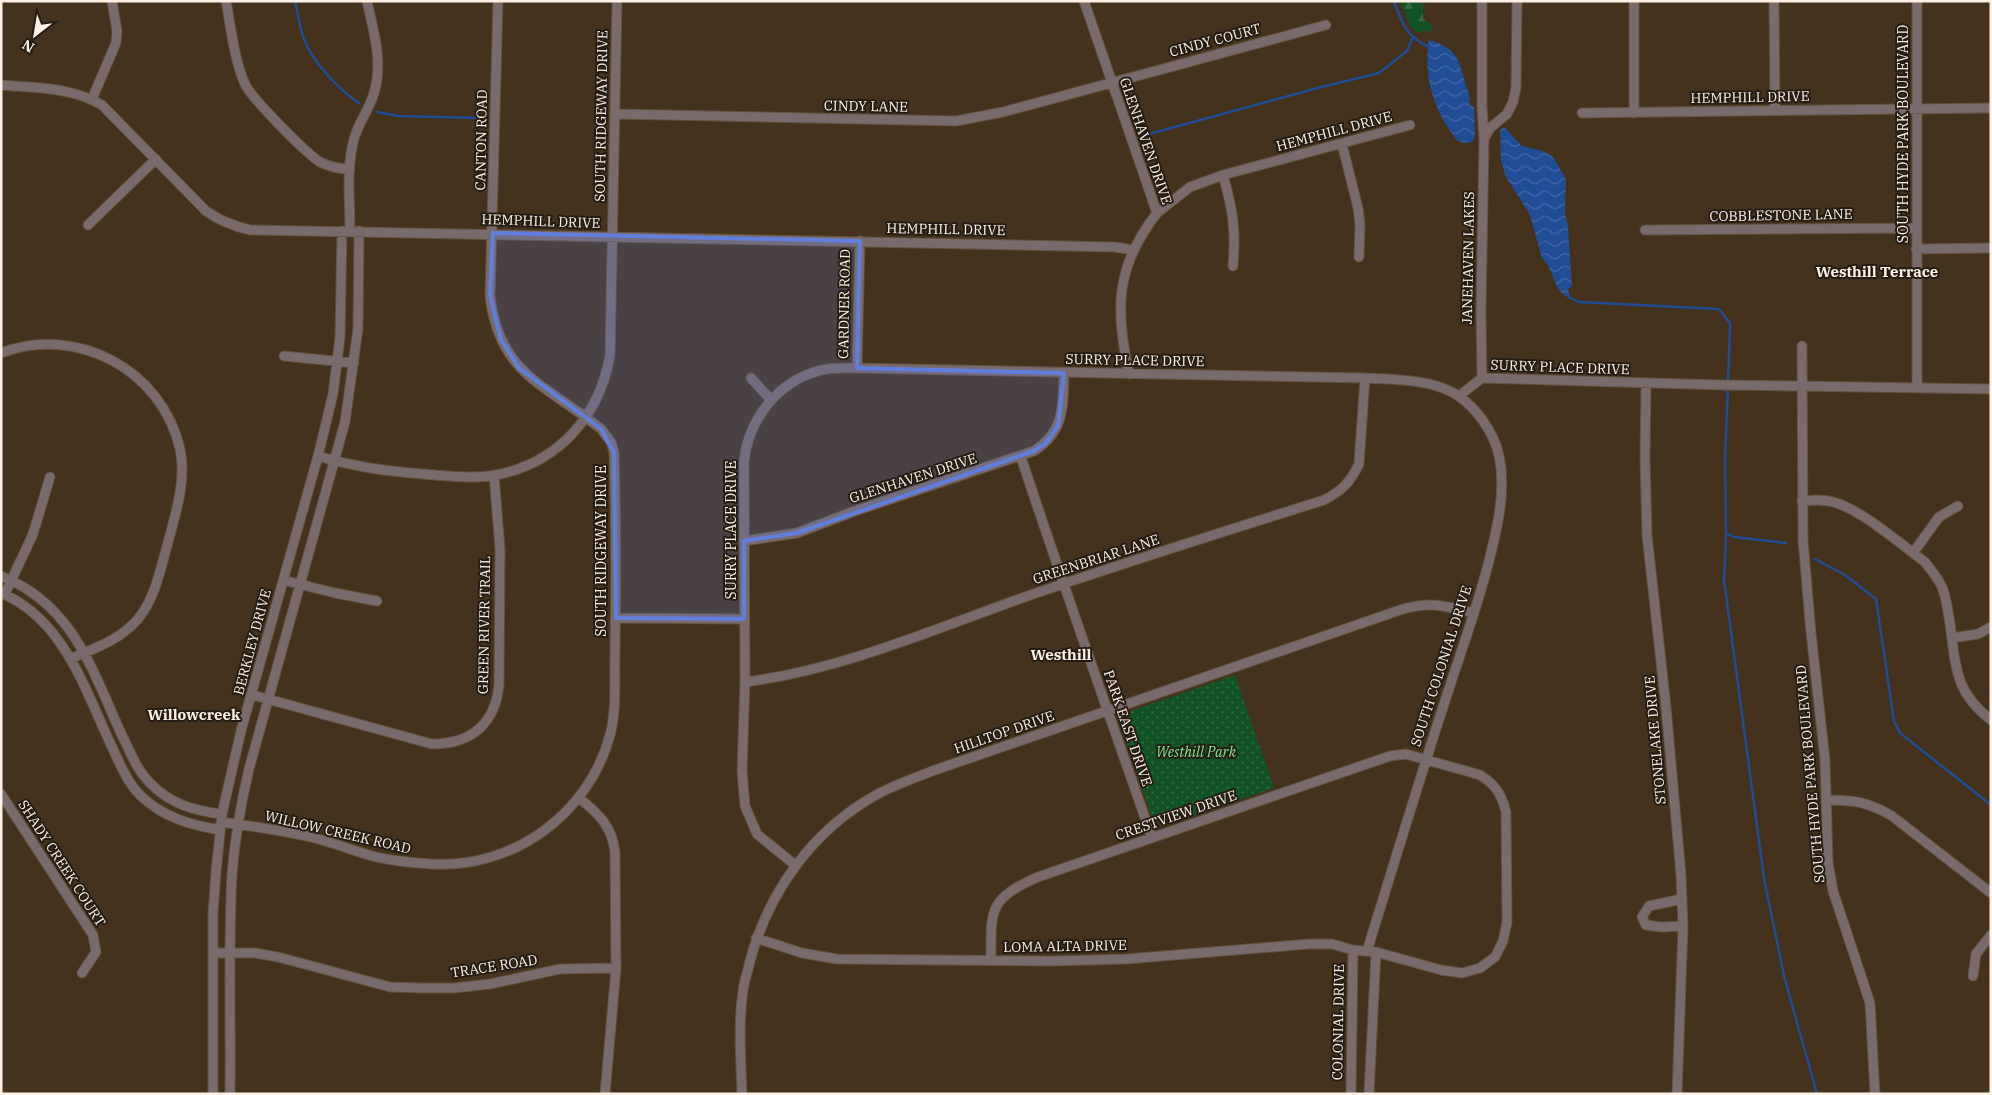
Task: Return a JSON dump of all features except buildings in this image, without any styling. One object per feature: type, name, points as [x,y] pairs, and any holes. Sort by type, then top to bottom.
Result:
[{"type":"street","points":[[92,99],[116,43],[117,31],[112,1]]},
{"type":"street","points":[[226,1],[240,73],[246,87],[256,100],[313,156],[331,166],[350,169]]},
{"type":"street","name":"BERKLEY DRIVE","points":[[230,1094],[232,872],[238,824],[249,769],[345,422],[354,363],[358,328],[350,231],[350,169],[354,138],[373,97],[378,79],[377,50],[367,1]]},
{"type":"street","name":"CANTON ROAD","points":[[498,1],[490,296],[495,325],[501,340],[519,368],[586,417]]},
{"type":"street","name":"SOUTH RIDGEWAY DRIVE","points":[[579,798],[599,765],[611,734],[614,714],[616,618],[614,452],[611,442],[601,429],[586,417],[600,392],[610,356],[617,1]]},
{"type":"street","name":"GLENHAVEN DRIVE","points":[[1084,1],[1157,213],[1133,250],[1124,276],[1121,306],[1124,351],[1129,374]]},
{"type":"street","name":"JANEHAVEN LAKES","points":[[1482,1],[1485,132],[1480,313],[1482,378]]},
{"type":"street","points":[[1485,132],[1507,114],[1513,102],[1516,88],[1517,1]]},
{"type":"street","points":[[1634,1],[1634,113]]},
{"type":"street","points":[[1774,1],[1775,110]]},
{"type":"street","name":"SOUTH HYDE PARK BOULEVARD","points":[[1917,1],[1917,388]]},
{"type":"street","name":"CINDY COURT","points":[[1112,82],[1326,24]]},
{"type":"street","name":"CINDY LANE","points":[[616,114],[956,120],[1003,112],[1112,82]]},
{"type":"street","name":"HEMPHILL DRIVE","points":[[1,84],[67,92],[92,99],[112,114],[206,211],[218,220],[250,230],[860,241],[1115,247],[1133,250]]},
{"type":"street","name":"HEMPHILL DRIVE","points":[[1582,113],[1991,108]]},
{"type":"street","name":"HEMPHILL DRIVE","points":[[1157,213],[1190,188],[1223,175],[1410,125]]},
{"type":"street","points":[[1342,144],[1358,208],[1359,257]]},
{"type":"street","points":[[88,225],[156,159]]},
{"type":"street","points":[[1223,175],[1234,218],[1236,237],[1233,266]]},
{"type":"street","name":"COBBLESTONE LANE","points":[[1645,230],[1917,228]]},
{"type":"street","name":"BERKLEY DRIVE","points":[[214,1094],[214,910],[221,822],[241,731],[253,696],[333,394],[350,231]]},
{"type":"street","name":"GARDNER ROAD","points":[[857,368],[860,241]]},
{"type":"street","points":[[1916,249],[1991,248]]},
{"type":"street","points":[[1,353],[33,344],[59,344],[87,349],[106,356],[148,387],[170,419],[180,451],[181,490],[156,586],[138,619],[125,632],[109,642],[70,659]]},
{"type":"street","name":"SOUTH HYDE PARK BOULEVARD","points":[[1802,346],[1802,501],[1806,585],[1823,733],[1828,862],[1833,891],[1870,1003],[1874,1094]]},
{"type":"street","points":[[284,356],[354,363]]},
{"type":"street","name":"SURRY PLACE DRIVE","points":[[795,865],[757,834],[745,806],[742,771],[744,541],[746,445],[759,416],[771,400],[783,388],[802,377],[822,370],[857,368],[1366,378],[1419,381],[1440,386],[1459,396],[1482,378],[1722,386],[1991,389]]},
{"type":"street","name":"GLENHAVEN DRIVE","points":[[744,541],[798,533],[855,511],[1021,457],[1034,451],[1046,443],[1058,426],[1063,409],[1064,373]]},
{"type":"street","points":[[750,378],[771,400]]},
{"type":"street","name":"GREENBRIAR LANE","points":[[744,682],[783,677],[849,659],[1063,584],[1324,500],[1336,494],[1350,481],[1359,464],[1366,378]]},
{"type":"street","name":"STONELAKE DRIVE","points":[[1646,384],[1647,535],[1666,707],[1682,900],[1683,926],[1677,1094]]},
{"type":"street","name":"SOUTH COLONIAL DRIVE","points":[[1371,951],[1426,759],[1473,614],[1496,531],[1500,508],[1501,465],[1494,440],[1480,417],[1459,396]]},
{"type":"street","points":[[318,456],[358,468],[386,472],[451,476],[494,475],[527,466],[544,457],[572,435],[586,417]]},
{"type":"street","name":"PARK EAST DRIVE","points":[[1021,457],[1063,584],[1152,838]]},
{"type":"street","name":"GREEN RIVER TRAIL","points":[[253,696],[432,744],[458,742],[469,737],[479,729],[494,708],[500,686],[500,549],[494,475]]},
{"type":"street","points":[[3,593],[12,580],[33,534],[50,477]]},
{"type":"street","points":[[1802,501],[1833,501],[1852,509],[1913,553],[1930,568],[1943,589],[1952,638],[1954,662],[1960,684],[1974,706],[1991,720]]},
{"type":"street","points":[[1913,553],[1939,517],[1958,506]]},
{"type":"street","name":"WILLOW CREEK ROAD","points":[[1,576],[12,580],[47,603],[68,627],[84,653],[134,760],[145,777],[160,792],[176,802],[221,822]]},
{"type":"street","points":[[284,580],[377,601]]},
{"type":"street","name":"WILLOW CREEK ROAD","points":[[3,593],[22,604],[43,621],[58,638],[70,659],[126,778],[133,787],[154,806],[173,818],[192,825],[221,822],[238,824],[311,837],[376,857],[400,862],[434,865],[452,864],[475,862],[515,849],[552,826],[579,798]]},
{"type":"street","name":"HILLTOP DRIVE","points":[[742,1094],[740,1015],[743,990],[756,938],[782,885],[795,865],[824,834],[848,813],[876,795],[935,770],[1421,604],[1443,605],[1473,614]]},
{"type":"street","points":[[616,618],[744,619]]},
{"type":"street","points":[[1952,638],[1978,634],[1991,627]]},
{"type":"street","name":"CRESTVIEW DRIVE","points":[[991,960],[991,925],[994,911],[1001,898],[1015,887],[1038,877],[1390,756],[1406,754],[1426,759],[1480,775],[1490,781],[1504,801],[1506,812],[1507,922],[1504,941],[1495,957],[1480,968],[1462,973],[1440,970],[1371,951]]},
{"type":"street","name":"SHADY CREEK COURT","points":[[1,794],[93,936],[96,952],[82,973]]},
{"type":"street","points":[[579,798],[601,817],[610,830],[614,842],[616,968],[605,1094]]},
{"type":"street","points":[[1827,800],[1845,800],[1870,804],[1886,813],[1991,893]]},
{"type":"street","points":[[1682,900],[1649,906],[1642,918],[1646,925],[1661,927],[1683,926]]},
{"type":"street","points":[[1973,976],[1976,954],[1991,935]]},
{"type":"street","name":"LOMA ALTA DRIVE","points":[[756,938],[802,954],[837,959],[1126,959],[1309,944],[1332,944],[1353,950],[1371,951]]},
{"type":"street","name":"COLONIAL DRIVE","points":[[1351,1094],[1353,950]]},
{"type":"street","points":[[1369,1094],[1371,951]]},
{"type":"street","name":"TRACE ROAD","points":[[214,953],[254,953],[278,957],[390,986],[423,988],[454,988],[490,984],[560,969],[616,968]]},
{"type":"highlighted area","points":[[493,233],[860,241],[857,368],[1064,373],[1058,426],[1046,443],[1034,451],[797,533],[744,541],[744,619],[616,618],[614,452],[601,429],[519,368],[501,340],[490,296]]},
{"type":"green space","points":[[1400,1],[1423,1],[1423,19],[1433,26],[1432,31],[1416,32],[1410,26]]},
{"type":"green space","name":"Westhill Park","points":[[1235,675],[1274,788],[1171,823],[1162,823],[1152,816],[1123,733],[1124,719],[1134,710]]},
{"type":"water","points":[[1429,40],[1451,50],[1458,60],[1469,94],[1470,105],[1474,107],[1475,136],[1472,142],[1464,143],[1458,141],[1442,119],[1429,81]]},
{"type":"water","points":[[1504,127],[1522,146],[1543,151],[1553,157],[1566,179],[1565,214],[1568,226],[1572,287],[1568,288],[1570,298],[1560,291],[1542,258],[1530,215],[1505,175],[1501,160],[1500,130]]},
{"type":"waterway","points":[[295,1],[302,34],[313,57],[335,83],[359,103]]},
{"type":"waterway","points":[[1394,1],[1406,29],[1415,39],[1429,47]]},
{"type":"waterway","points":[[1138,137],[1379,73],[1407,51],[1413,37]]},
{"type":"waterway","points":[[377,112],[399,116],[478,118]]},
{"type":"waterway","points":[[1569,297],[1579,302],[1719,309],[1730,323],[1728,382]]},
{"type":"waterway","points":[[1728,387],[1725,458],[1726,536],[1724,580],[1764,878],[1784,976],[1817,1094]]},
{"type":"waterway","points":[[1726,533],[1734,537],[1786,543]]},
{"type":"waterway","points":[[1815,559],[1845,575],[1876,599],[1894,721],[1900,733],[1991,805]]},
{"type":"district","name":"Westhill Terrace","points":[[1877,271]]},
{"type":"district","name":"Westhill","points":[[1061,654]]},
{"type":"district","name":"Willowcreek","points":[[194,714]]}]
